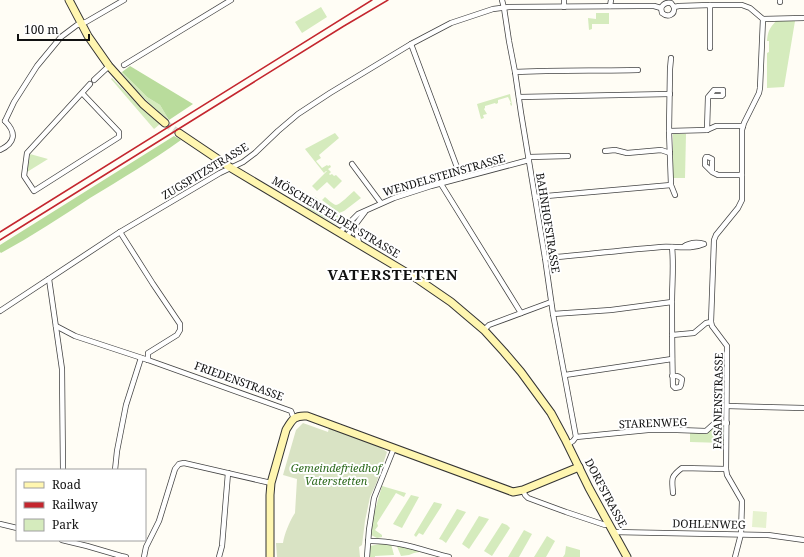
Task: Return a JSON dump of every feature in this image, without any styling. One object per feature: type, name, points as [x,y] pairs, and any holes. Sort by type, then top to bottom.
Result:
[{"type":"street","points":[[68,0],[92,43],[109,66],[143,104],[165,122]]},
{"type":"street","points":[[0,150],[6,147],[12,139],[13,133],[11,127],[3,121],[37,66],[61,37],[74,27],[86,22],[124,0]]},
{"type":"street","points":[[124,65],[231,0]]},
{"type":"street","name":"BAHNHOFSTRASSE","points":[[502,0],[529,158],[553,314],[576,437]]},
{"type":"street","points":[[564,0],[564,7]]},
{"type":"street","points":[[610,6],[611,0]]},
{"type":"street","points":[[668,1],[674,7],[672,14],[668,16],[662,13],[661,8],[663,4],[668,1]]},
{"type":"street","points":[[710,5],[710,48]]},
{"type":"street","points":[[674,7],[742,5],[750,8],[763,19],[804,18]]},
{"type":"street","name":"ZUGSPITZSTRASSE","points":[[0,311],[120,232],[220,173],[243,162],[255,153],[288,121],[309,106],[411,44],[451,23],[493,9],[504,8],[652,6],[661,8]]},
{"type":"street","points":[[672,334],[694,333],[706,323],[711,322],[714,240],[740,205],[742,200],[743,126],[760,88],[763,19]]},
{"type":"street","points":[[411,44],[461,178]]},
{"type":"street","points":[[671,58],[669,131],[672,185],[675,195]]},
{"type":"street","points":[[94,80],[109,66]]},
{"type":"street","points":[[515,72],[544,70],[638,70]]},
{"type":"street","points":[[82,93],[119,132],[119,137],[34,190],[24,176],[27,153],[90,84]]},
{"type":"street","points":[[519,98],[670,94]]},
{"type":"street","points":[[706,130],[709,96]]},
{"type":"street","points":[[669,131],[706,130],[716,126],[743,126]]},
{"type":"street","name":"MÖSCHENFELDER STRASSE","points":[[179,133],[231,168],[359,243],[451,302],[484,330],[504,352],[551,413],[567,442]]},
{"type":"street","points":[[605,151],[615,150],[627,153],[661,150],[670,153]]},
{"type":"street","name":"WENDELSTEINSTRASSE","points":[[343,234],[358,214],[381,203],[408,193],[529,158],[568,156]]},
{"type":"street","points":[[352,164],[381,203]]},
{"type":"street","points":[[712,172],[718,175],[742,175]]},
{"type":"street","points":[[441,184],[521,312]]},
{"type":"street","points":[[535,197],[672,185]]},
{"type":"street","points":[[343,234],[355,226],[366,210]]},
{"type":"street","points":[[355,226],[359,243]]},
{"type":"street","points":[[120,232],[180,324],[180,330],[177,334],[148,353],[148,360]]},
{"type":"street","points":[[545,258],[672,247],[694,247],[714,240]]},
{"type":"street","points":[[672,247],[672,376]]},
{"type":"street","points":[[49,278],[62,369],[63,469]]},
{"type":"street","points":[[484,330],[488,325],[551,302]]},
{"type":"street","points":[[553,314],[611,310],[672,302]]},
{"type":"street","name":"FASANENSTRASSE","points":[[711,322],[712,326],[727,346],[726,469],[727,475],[742,501],[741,534],[735,557]]},
{"type":"street","name":"FRIEDENSTRASSE","points":[[56,326],[75,336],[148,360],[291,411],[294,419]]},
{"type":"street","points":[[115,469],[126,405],[140,358]]},
{"type":"street","points":[[565,375],[672,359]]},
{"type":"street","points":[[727,406],[804,408]]},
{"type":"street","points":[[270,557],[271,483],[286,430],[290,422],[300,416],[307,416],[513,492],[523,490],[579,467]]},
{"type":"street","name":"STARENWEG","points":[[576,437],[648,430],[706,431],[716,422],[727,423]]},
{"type":"street","points":[[567,442],[573,441],[576,437]]},
{"type":"street","name":"DORFSTRASSE","points":[[567,442],[589,488],[627,557]]},
{"type":"street","points":[[367,557],[374,498],[394,448]]},
{"type":"street","points":[[144,557],[146,547],[159,521],[175,469],[179,464],[184,463],[271,483]]},
{"type":"street","points":[[673,493],[672,479],[682,468],[726,469]]},
{"type":"street","points":[[219,557],[222,546],[228,473]]},
{"type":"street","points":[[523,490],[528,498],[605,525],[608,524]]},
{"type":"street","points":[[0,524],[16,528]]},
{"type":"street","name":"DOHLENWEG","points":[[613,532],[768,534],[804,540]]},
{"type":"street","points":[[368,540],[406,545],[449,557]]},
{"type":"street","points":[[66,541],[126,557]]},
{"type":"green space","points":[[321,7],[327,17],[302,33],[295,22]]},
{"type":"green space","points":[[596,13],[609,13],[609,24],[592,24],[592,29],[589,30],[588,18],[596,19]]},
{"type":"green space","points":[[776,21],[795,21],[784,87],[767,88],[767,53],[769,52],[769,41],[767,41],[767,38],[769,30]]},
{"type":"green space","points":[[130,66],[193,104],[169,120],[160,105],[147,97],[122,72]]},
{"type":"green space","points":[[121,72],[147,97],[160,105],[169,120],[144,98]]},
{"type":"green space","points":[[112,78],[142,109],[160,124],[154,129],[111,79]]},
{"type":"green space","points":[[510,94],[511,106],[508,97],[498,100],[498,103],[496,104],[485,106],[484,109],[487,114],[483,115],[484,118],[481,119],[477,104]]},
{"type":"green space","points":[[335,133],[339,138],[319,155],[321,158],[316,161],[322,168],[330,165],[331,167],[328,169],[331,172],[329,174],[334,176],[336,175],[342,181],[334,189],[327,182],[317,191],[312,186],[327,171],[324,173],[305,149]]},
{"type":"green space","points":[[673,134],[686,134],[685,178],[673,178]]},
{"type":"green space","points":[[174,136],[181,140],[148,163],[35,233],[1,253],[0,252],[0,245]]},
{"type":"green space","points":[[30,154],[48,159],[27,172]]},
{"type":"green space","points":[[354,191],[361,198],[339,213],[322,200],[325,197],[333,204],[338,205]]},
{"type":"green space","points":[[315,197],[346,221],[337,225],[307,208],[315,201],[313,200]]},
{"type":"green space","name":"Gemeindefriedhof Vaterstetten","points":[[303,423],[328,432],[329,428],[380,447],[387,452],[370,497],[362,545],[359,547],[360,557],[277,557],[276,543],[283,543],[295,513],[297,479],[283,475],[296,430]]},
{"type":"green space","points":[[716,424],[725,424],[724,443],[690,442],[690,433],[706,433]]},
{"type":"green space","points":[[382,486],[406,493],[404,497],[396,493],[377,523],[378,526],[375,530],[382,535],[382,537],[377,538],[371,535],[373,517]]},
{"type":"green space","points":[[411,495],[419,497],[402,528],[393,524]]},
{"type":"green space","points":[[434,502],[442,504],[441,507],[423,535],[419,533],[416,537],[414,535]]},
{"type":"green space","points":[[457,509],[466,512],[446,543],[439,539]]},
{"type":"green space","points":[[753,511],[767,512],[766,528],[752,527]]},
{"type":"green space","points":[[479,516],[489,519],[469,549],[462,544]]},
{"type":"green space","points":[[502,523],[510,528],[492,556],[484,551]]},
{"type":"green space","points":[[524,530],[532,534],[519,557],[508,557]]},
{"type":"green space","points":[[547,536],[555,541],[546,557],[534,557]]},
{"type":"green space","points":[[391,544],[394,555],[370,557],[370,546]]},
{"type":"green space","points":[[396,544],[418,549],[419,552],[401,556]]},
{"type":"green space","points":[[566,546],[580,550],[580,557],[563,557]]},
{"type":"tunnel","points":[[165,123],[179,133]]},
{"type":"railway","points":[[0,232],[372,0]]},
{"type":"railway","points":[[0,240],[388,0]]},
{"type":"district","name":"VATERSTETTEN","points":[[393,275]]}]
